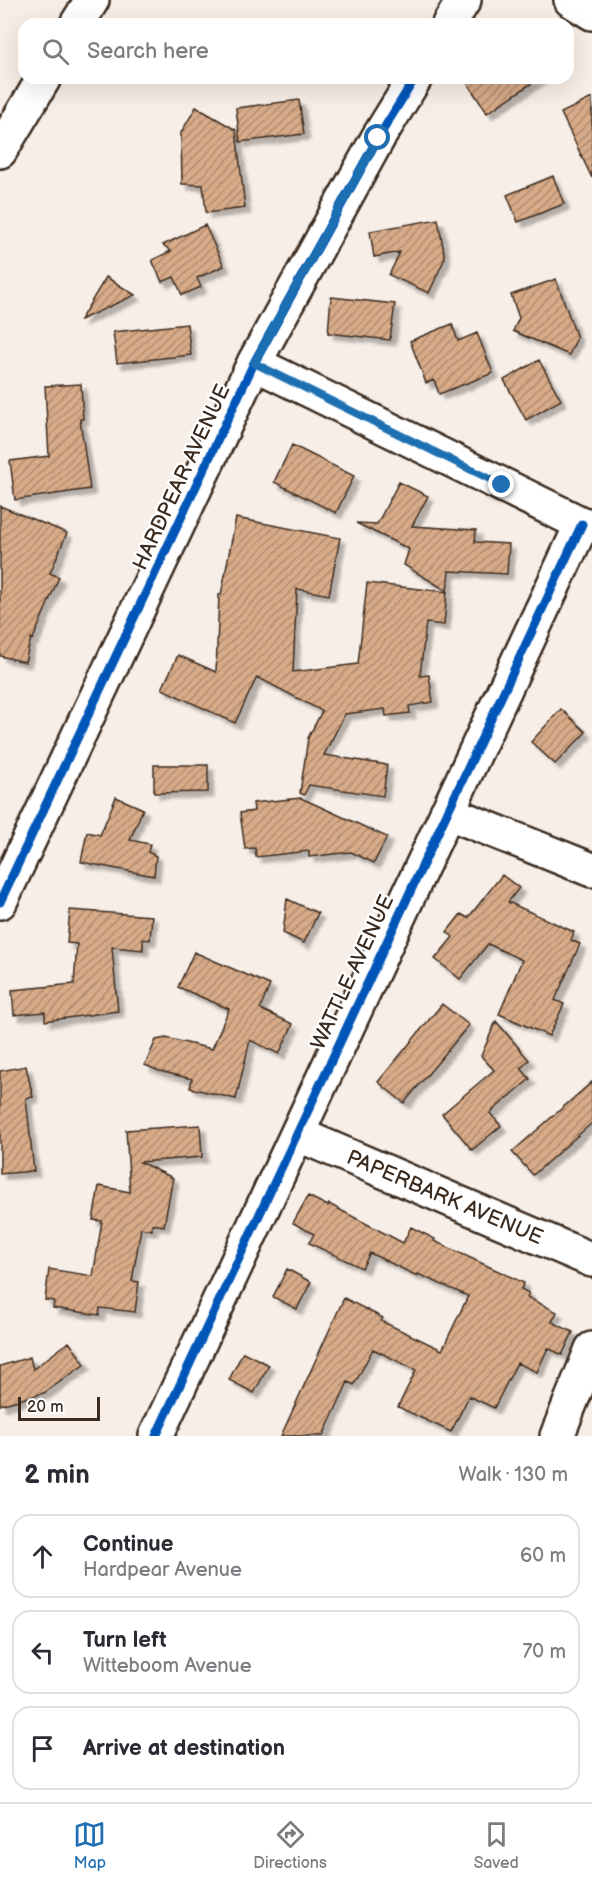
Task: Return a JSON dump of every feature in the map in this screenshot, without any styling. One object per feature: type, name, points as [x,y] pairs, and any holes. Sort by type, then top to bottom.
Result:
[{"type":"street","points":[[81,18],[92,0]]},
{"type":"street","points":[[453,18],[464,0]]},
{"type":"street","points":[[571,0],[592,12]]},
{"type":"street","points":[[0,151],[40,84]]},
{"type":"street","name":"HARDPEAR AVENUE","points":[[0,902],[254,363],[378,138],[411,84]]},
{"type":"street","points":[[254,363],[587,525]]},
{"type":"street","name":"WATTLE AVENUE","points":[[156,1436],[447,812],[587,525]]},
{"type":"street","points":[[447,812],[592,870]]},
{"type":"street","name":"PAPERBARK AVENUE","points":[[297,1134],[592,1260]]},
{"type":"street","points":[[557,1436],[592,1349]]},
{"type":"building","points":[[468,84],[531,84],[487,113]]},
{"type":"building","points":[[592,98],[592,178],[561,113]]},
{"type":"building","points":[[299,100],[304,134],[240,142],[236,108]]},
{"type":"building","points":[[196,107],[236,130],[245,208],[206,213],[203,185],[182,184],[181,133]]},
{"type":"building","points":[[553,176],[564,204],[518,222],[507,195]]},
{"type":"building","points":[[438,219],[445,258],[429,293],[389,275],[400,252],[374,257],[370,231]]},
{"type":"building","points":[[205,225],[224,266],[197,278],[201,287],[182,295],[174,277],[162,282],[152,260],[171,251],[163,245]]},
{"type":"building","points":[[106,277],[135,295],[80,320]]},
{"type":"building","points":[[556,279],[577,338],[569,355],[513,331],[519,318],[511,295]]},
{"type":"building","points":[[331,297],[395,304],[390,340],[328,333]]},
{"type":"building","points":[[187,324],[191,355],[117,363],[113,332]]},
{"type":"building","points":[[452,324],[458,341],[477,333],[493,373],[439,394],[434,380],[426,383],[410,341]]},
{"type":"building","points":[[539,360],[561,400],[526,420],[504,380]]},
{"type":"building","points":[[81,384],[83,419],[80,419],[90,489],[15,500],[10,461],[49,456],[45,386]]},
{"type":"building","points":[[292,445],[354,476],[336,513],[274,482]]},
{"type":"building","points":[[399,482],[428,496],[412,526],[476,530],[475,542],[509,544],[507,574],[449,571],[447,591],[404,565],[409,549],[356,523],[377,524]]},
{"type":"building","points":[[0,506],[67,533],[50,573],[59,577],[33,639],[31,638],[25,662],[0,656]]},
{"type":"building","points":[[236,518],[340,538],[329,595],[297,589],[293,672],[358,664],[367,583],[447,592],[444,625],[426,623],[420,676],[429,675],[433,702],[409,706],[410,713],[386,716],[385,709],[345,714],[324,755],[387,765],[383,796],[309,785],[304,795],[300,793],[308,738],[322,711],[257,677],[235,723],[162,689],[178,655],[216,672],[219,595],[221,595]]},
{"type":"building","points":[[561,709],[586,732],[555,764],[531,742]]},
{"type":"building","points":[[154,765],[208,765],[208,792],[154,793]]},
{"type":"building","points":[[116,797],[143,809],[130,840],[150,844],[148,852],[156,856],[154,876],[81,862],[87,832],[100,835]]},
{"type":"building","points":[[301,798],[387,837],[374,863],[351,852],[309,857],[309,851],[256,857],[255,848],[245,849],[240,813],[254,811],[253,803]]},
{"type":"building","points":[[502,875],[519,888],[508,902],[574,932],[571,940],[580,944],[555,1000],[564,1004],[549,1036],[499,1014],[522,960],[488,944],[460,979],[435,959],[453,937],[447,932],[461,914],[468,918]]},
{"type":"building","points":[[287,899],[318,913],[304,943],[283,933]]},
{"type":"building","points":[[70,910],[152,916],[150,940],[143,939],[143,950],[112,947],[118,1011],[45,1021],[45,1012],[14,1015],[12,990],[74,984],[77,944],[67,943]]},
{"type":"building","points":[[194,952],[270,985],[260,1009],[293,1024],[279,1054],[250,1040],[236,1099],[190,1088],[192,1079],[145,1065],[156,1040],[166,1038],[212,1049],[229,1009],[178,987]]},
{"type":"building","points":[[442,1004],[469,1025],[404,1103],[378,1082]]},
{"type":"building","points":[[496,1021],[529,1060],[521,1068],[530,1079],[490,1113],[501,1126],[472,1150],[442,1114],[494,1070],[481,1056]]},
{"type":"building","points":[[26,1066],[33,1097],[26,1098],[34,1171],[0,1174],[0,1071]]},
{"type":"building","points":[[592,1082],[592,1123],[533,1175],[512,1152]]},
{"type":"building","points":[[200,1125],[202,1157],[140,1162],[173,1178],[164,1226],[152,1224],[152,1230],[141,1228],[132,1281],[139,1282],[135,1312],[100,1308],[99,1315],[53,1308],[54,1301],[45,1300],[49,1269],[93,1276],[102,1221],[93,1220],[99,1186],[130,1192],[126,1130]]},
{"type":"building","points":[[308,1196],[328,1206],[329,1204],[403,1243],[411,1227],[435,1239],[434,1241],[524,1283],[521,1289],[529,1293],[527,1297],[557,1312],[552,1322],[573,1332],[562,1355],[548,1348],[537,1372],[517,1363],[494,1408],[469,1396],[451,1432],[398,1407],[416,1370],[373,1349],[354,1385],[348,1382],[323,1436],[281,1436],[344,1298],[383,1318],[381,1321],[442,1350],[468,1296],[418,1274],[417,1276],[370,1253],[362,1268],[309,1243],[314,1234],[293,1223]]},
{"type":"building","points":[[287,1269],[311,1282],[297,1309],[273,1297]]},
{"type":"building","points":[[69,1342],[85,1364],[44,1393],[0,1405],[0,1366],[30,1357],[33,1369]]},
{"type":"building","points":[[243,1352],[269,1365],[254,1393],[229,1380]]},
{"type":"cycle path","points":[[0,902],[254,363],[378,138],[411,84]]},
{"type":"cycle path","points":[[156,1436],[582,524]]},
{"type":"route","points":[[378,138],[254,363],[502,485]]}]
